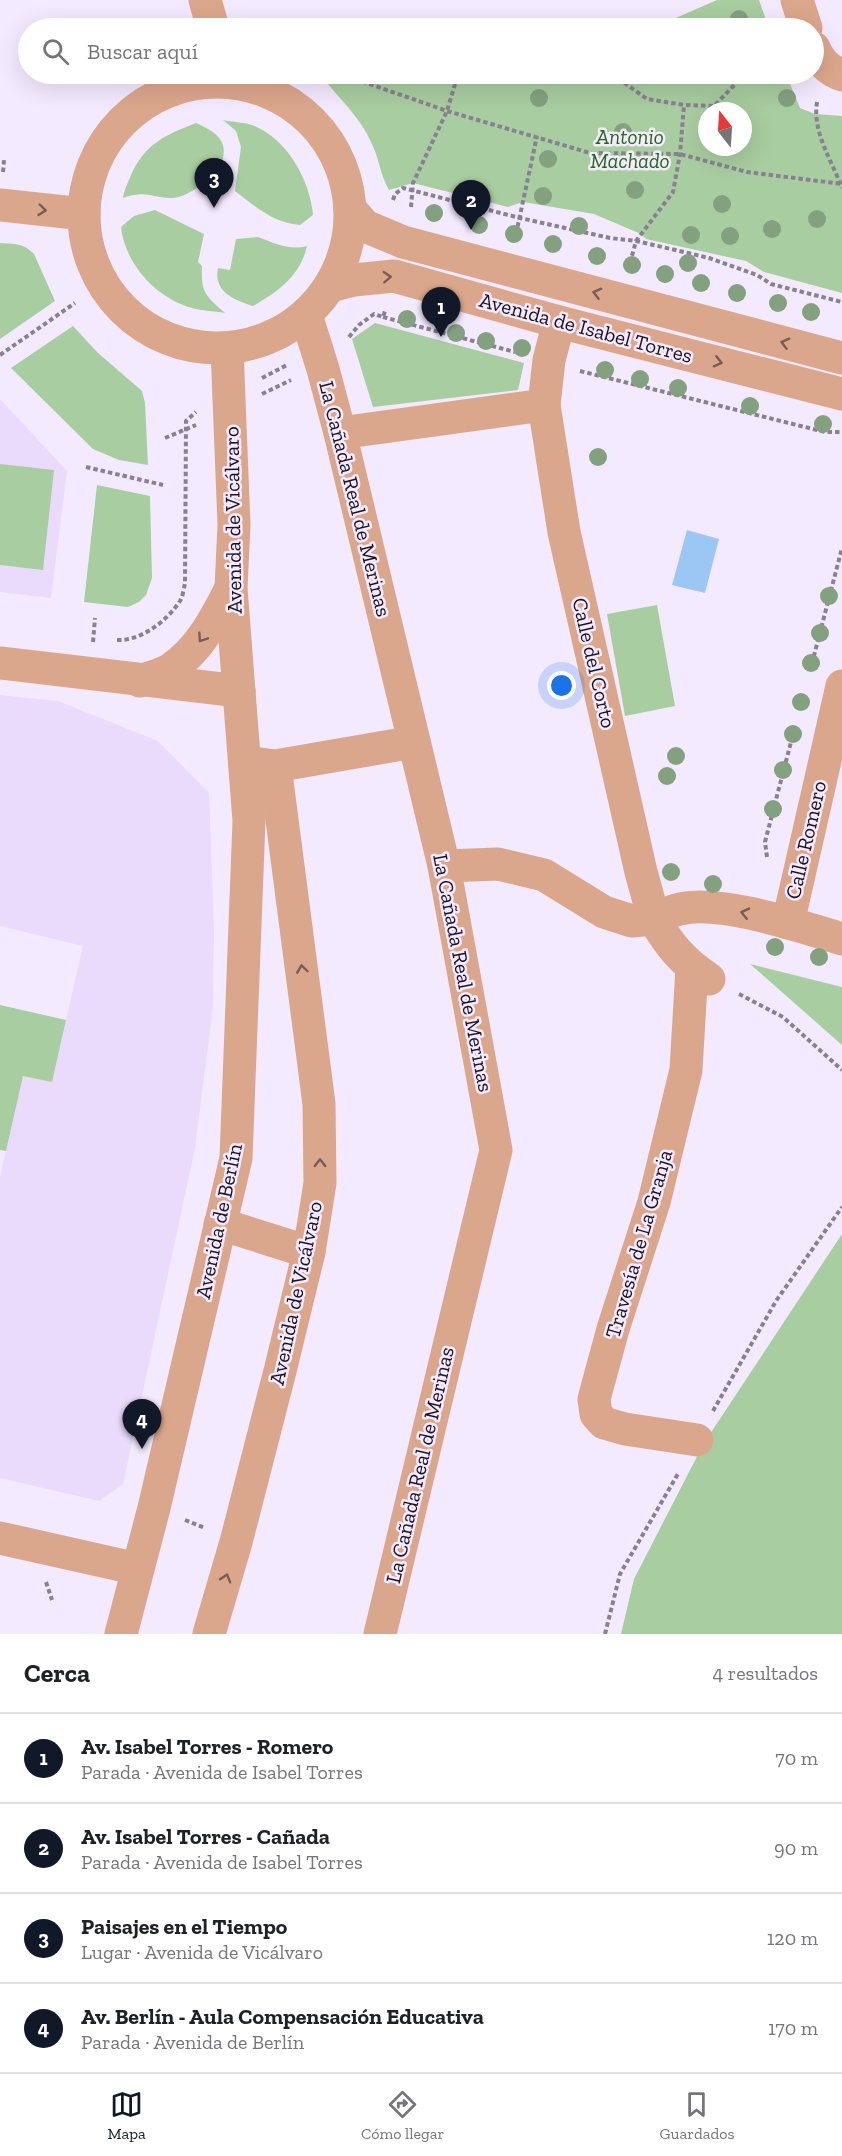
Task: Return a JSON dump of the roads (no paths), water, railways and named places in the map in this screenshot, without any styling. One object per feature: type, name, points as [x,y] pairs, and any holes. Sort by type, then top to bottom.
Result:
[{"type":"street","points":[[205,0],[210,18]]},
{"type":"street","points":[[797,0],[803,18]]},
{"type":"street","points":[[179,84],[140,106],[121,123],[105,143],[86,188],[85,235],[95,267],[111,296],[126,312],[153,331],[183,344],[227,348],[269,337],[306,315],[330,286],[342,262],[349,235],[348,188],[333,149],[307,117],[291,104],[255,84]]},
{"type":"street","points":[[0,205],[84,214]]},
{"type":"street","name":"Avenida de Isabel Torres","points":[[350,209],[365,226],[403,242],[842,358]]},
{"type":"street","name":"Avenida de Isabel Torres","points":[[330,286],[354,280],[394,276],[559,322],[842,394]]},
{"type":"street","name":"La Cañada Real de Merinas","points":[[306,315],[340,433],[444,866],[496,1150],[380,1634]]},
{"type":"street","name":"Calle del Corto","points":[[559,322],[549,360],[544,405],[564,532],[641,872],[654,919],[668,943],[701,974]]},
{"type":"street","name":"Avenida de Vicálvaro","points":[[227,348],[234,525],[231,588],[239,691]]},
{"type":"street","points":[[340,433],[544,405]]},
{"type":"street","points":[[140,681],[170,670],[197,646],[231,588]]},
{"type":"street","points":[[0,663],[239,691]]},
{"type":"street","name":"Calle Romero","points":[[788,923],[842,686]]},
{"type":"street","name":"Avenida de Berlín","points":[[121,1634],[154,1508],[236,1158],[249,821],[260,764],[239,691]]},
{"type":"street","points":[[260,764],[414,742]]},
{"type":"street","name":"Avenida de Vicálvaro","points":[[209,1634],[236,1542],[309,1252],[320,1183],[320,1104],[260,764]]},
{"type":"street","points":[[444,866],[498,864],[544,875],[604,912],[632,921],[654,919],[681,908],[717,907],[788,923],[842,939]]},
{"type":"street","name":"Travesía de La Granja","points":[[697,1440],[625,1429],[604,1423],[596,1414],[594,1399],[654,1202],[686,1070],[701,974]]},
{"type":"street","points":[[220,1224],[309,1252]]},
{"type":"street","points":[[0,1538],[138,1569]]},
{"type":"water","points":[[687,530],[719,539],[705,593],[672,585]]},
{"type":"place","name":"Paisajes en el Tiempo","points":[[214,208]]},
{"type":"place","name":"Av. Isabel Torres - Cañada","points":[[471,230]]},
{"type":"place","name":"Av. Isabel Torres - Romero","points":[[441,337]]},
{"type":"place","name":"Av. Berlín - Aula Compensación Educativa","points":[[142,1449]]},
{"type":"park label","name":"Antonio Machado","points":[[630,149]]}]
